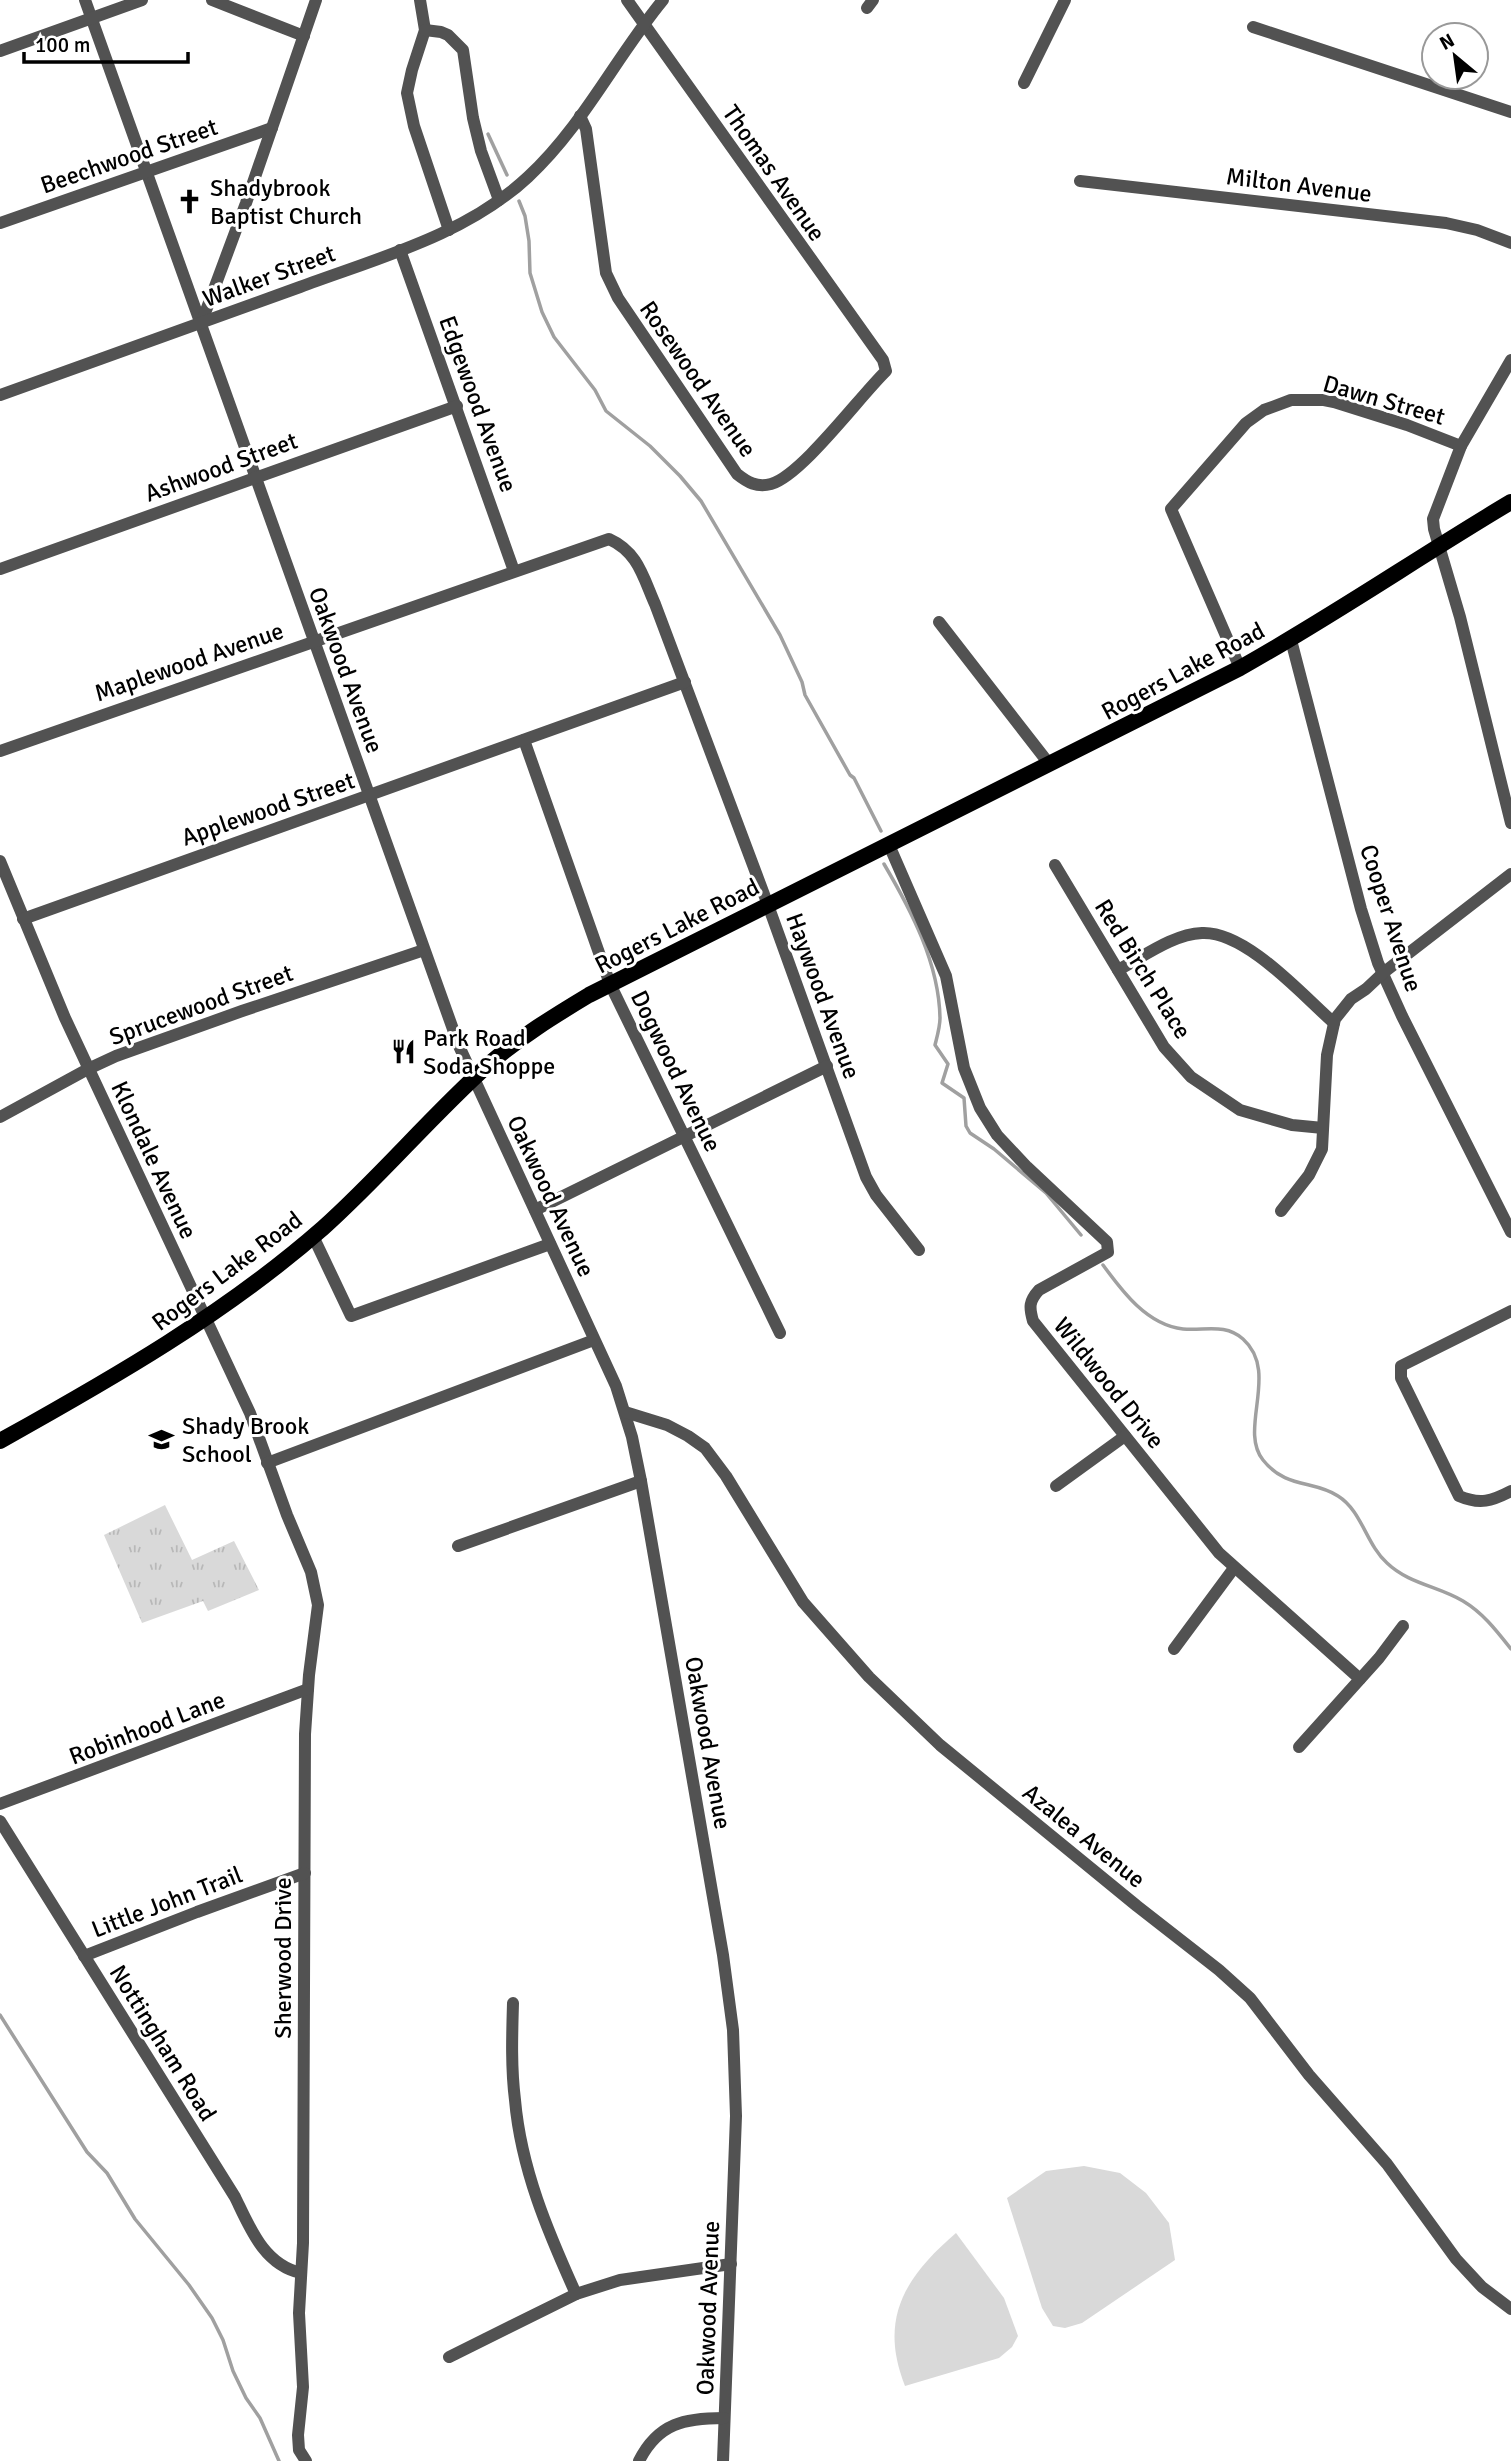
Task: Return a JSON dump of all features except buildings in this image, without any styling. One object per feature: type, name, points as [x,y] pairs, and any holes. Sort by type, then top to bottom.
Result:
[{"type":"main road","name":"Rogers Lake Road","points":[[0,1441],[143,1360],[205,1320],[266,1275],[313,1236],[474,1079],[540,1024],[610,984],[1240,668],[1290,640],[1438,545],[1511,502]]},
{"type":"street","name":"Oakwood Avenue","points":[[85,0],[459,1046],[625,1412],[641,1482],[723,1955],[733,2030],[736,2116],[723,2461]]},
{"type":"street","points":[[0,51],[142,0]]},
{"type":"street","points":[[212,0],[303,36]]},
{"type":"street","points":[[201,324],[316,0]]},
{"type":"street","points":[[420,0],[425,30],[407,93],[414,126],[449,230]]},
{"type":"street","name":"Thomas Avenue","points":[[627,0],[883,360],[886,371]]},
{"type":"street","name":"Walker Street","points":[[0,395],[201,324],[449,230],[499,200],[528,177],[580,116],[663,0]]},
{"type":"street","points":[[1024,83],[1065,0]]},
{"type":"street","points":[[1253,27],[1511,112]]},
{"type":"street","points":[[425,30],[448,35],[463,50],[473,118],[481,151],[499,200]]},
{"type":"street","name":"Rosewood Avenue","points":[[580,116],[586,128],[606,273],[618,298],[726,460],[746,481],[756,486],[772,484],[789,474],[808,457],[886,371]]},
{"type":"street","name":"Beechwood Street","points":[[0,223],[272,128]]},
{"type":"street","name":"Milton Avenue","points":[[1080,181],[1447,223],[1477,230],[1511,243]]},
{"type":"street","name":"Edgewood Avenue","points":[[400,250],[514,571]]},
{"type":"street","points":[[1511,360],[1461,446],[1433,519],[1511,823]]},
{"type":"street","name":"Dawn Street","points":[[1240,668],[1171,509],[1246,423],[1264,410],[1292,400],[1324,400],[1408,425],[1461,446]]},
{"type":"street","name":"Ashwood Street","points":[[0,569],[457,406]]},
{"type":"street","name":"Maplewood Avenue","points":[[0,751],[609,539],[629,551]]},
{"type":"street","name":"Haywood Avenue","points":[[629,551],[651,594],[685,682],[866,1177],[876,1195],[919,1250]]},
{"type":"street","points":[[939,622],[1050,765]]},
{"type":"street","name":"Cooper Avenue","points":[[1290,640],[1361,909],[1383,973],[1511,1232]]},
{"type":"street","name":"Applewood Street","points":[[23,919],[685,682]]},
{"type":"street","name":"Dogwood Avenue","points":[[524,740],[610,984],[780,1333]]},
{"type":"street","name":"Wildwood Drive","points":[[889,845],[946,976],[964,1068],[981,1108],[997,1135],[1027,1167],[1107,1242],[1108,1252],[1039,1290],[1029,1307],[1033,1321],[1219,1553],[1360,1679]]},
{"type":"street","name":"Klondale Avenue","points":[[0,861],[88,1069],[250,1413],[267,1463]]},
{"type":"street","name":"Red Birch Place","points":[[1055,865],[1164,1047],[1191,1077],[1240,1110],[1292,1125],[1323,1128]]},
{"type":"street","points":[[1282,1211],[1309,1175],[1322,1149],[1327,1055],[1335,1018],[1352,999],[1383,973],[1511,874]]},
{"type":"street","points":[[1118,970],[1175,940],[1202,933],[1228,937],[1252,950],[1334,1023]]},
{"type":"street","name":"Sprucewood Street","points":[[0,1118],[116,1056],[424,950]]},
{"type":"street","points":[[535,1210],[827,1066]]},
{"type":"street","points":[[313,1236],[351,1316],[550,1244]]},
{"type":"street","points":[[1511,1311],[1401,1366],[1401,1378],[1460,1496],[1473,1502],[1486,1503],[1511,1491]]},
{"type":"street","points":[[267,1463],[594,1340]]},
{"type":"street","name":"Azalea Avenue","points":[[625,1412],[667,1425],[705,1448],[726,1476],[803,1602],[869,1677],[940,1745],[1250,1998],[1309,2075],[1387,2164],[1456,2259],[1482,2287],[1511,2309]]},
{"type":"street","points":[[1056,1486],[1125,1436]]},
{"type":"street","name":"Sherwood Drive","points":[[267,1463],[311,1572],[318,1605],[305,1734],[303,2243],[299,2313],[303,2398],[298,2435],[299,2450],[306,2461]]},
{"type":"street","points":[[457,1546],[641,1482]]},
{"type":"street","points":[[1174,1649],[1234,1568]]},
{"type":"street","points":[[1299,1747],[1403,1626]]},
{"type":"street","name":"Robinhood Lane","points":[[0,1804],[308,1689]]},
{"type":"street","name":"Nottingham Road","points":[[0,1821],[235,2197],[256,2240],[267,2254],[285,2268],[301,2273]]},
{"type":"street","name":"Little John Trail","points":[[84,1956],[305,1873]]},
{"type":"street","points":[[513,2003],[514,2101],[520,2136],[537,2203],[576,2294]]},
{"type":"street","points":[[449,2357],[576,2294],[620,2280],[731,2264]]},
{"type":"street","points":[[639,2461],[645,2449],[658,2435],[677,2422],[699,2418],[724,2418]]},
{"type":"green space","points":[[165,1505],[192,1560],[234,1541],[259,1590],[208,1611],[203,1601],[142,1623],[104,1535]]},
{"type":"green space","points":[[1084,2166],[1120,2173],[1146,2193],[1169,2223],[1175,2260],[1082,2323],[1065,2328],[1053,2326],[1042,2308],[1007,2198],[1046,2171]]},
{"type":"green space","points":[[956,2233],[1004,2298],[1018,2336],[1012,2347],[999,2358],[905,2386],[897,2362],[895,2339],[896,2319],[902,2300],[923,2265]]},
{"type":"waterway","points":[[488,134],[507,175]]},
{"type":"waterway","points":[[519,201],[525,216],[529,241],[530,273],[542,312],[554,337],[595,390],[606,411],[650,446],[701,501],[780,635],[802,682],[805,695],[854,778],[881,831]]},
{"type":"waterway","points":[[884,864],[913,918],[935,977],[940,1018],[935,1045],[948,1064],[942,1083],[964,1098],[966,1126],[970,1133],[994,1149],[1046,1193],[1081,1235]]},
{"type":"waterway","points":[[1103,1265],[1137,1305],[1158,1321],[1183,1329],[1222,1329],[1243,1339],[1253,1352],[1258,1367],[1255,1433],[1256,1447],[1263,1460],[1281,1476],[1329,1491],[1346,1502],[1387,1563],[1405,1576],[1470,1606],[1489,1622],[1511,1649]]},
{"type":"waterway","points":[[0,2015],[87,2152],[107,2173],[135,2219],[189,2285],[212,2318],[223,2340],[233,2371],[246,2398],[260,2418],[279,2461]]},
{"type":"place","name":"Shadybrook Baptist Church","points":[[190,202]]},
{"type":"place","name":"Park Road Soda Shoppe","points":[[403,1052]]},
{"type":"place","name":"Shady Brook School","points":[[162,1440]]}]
